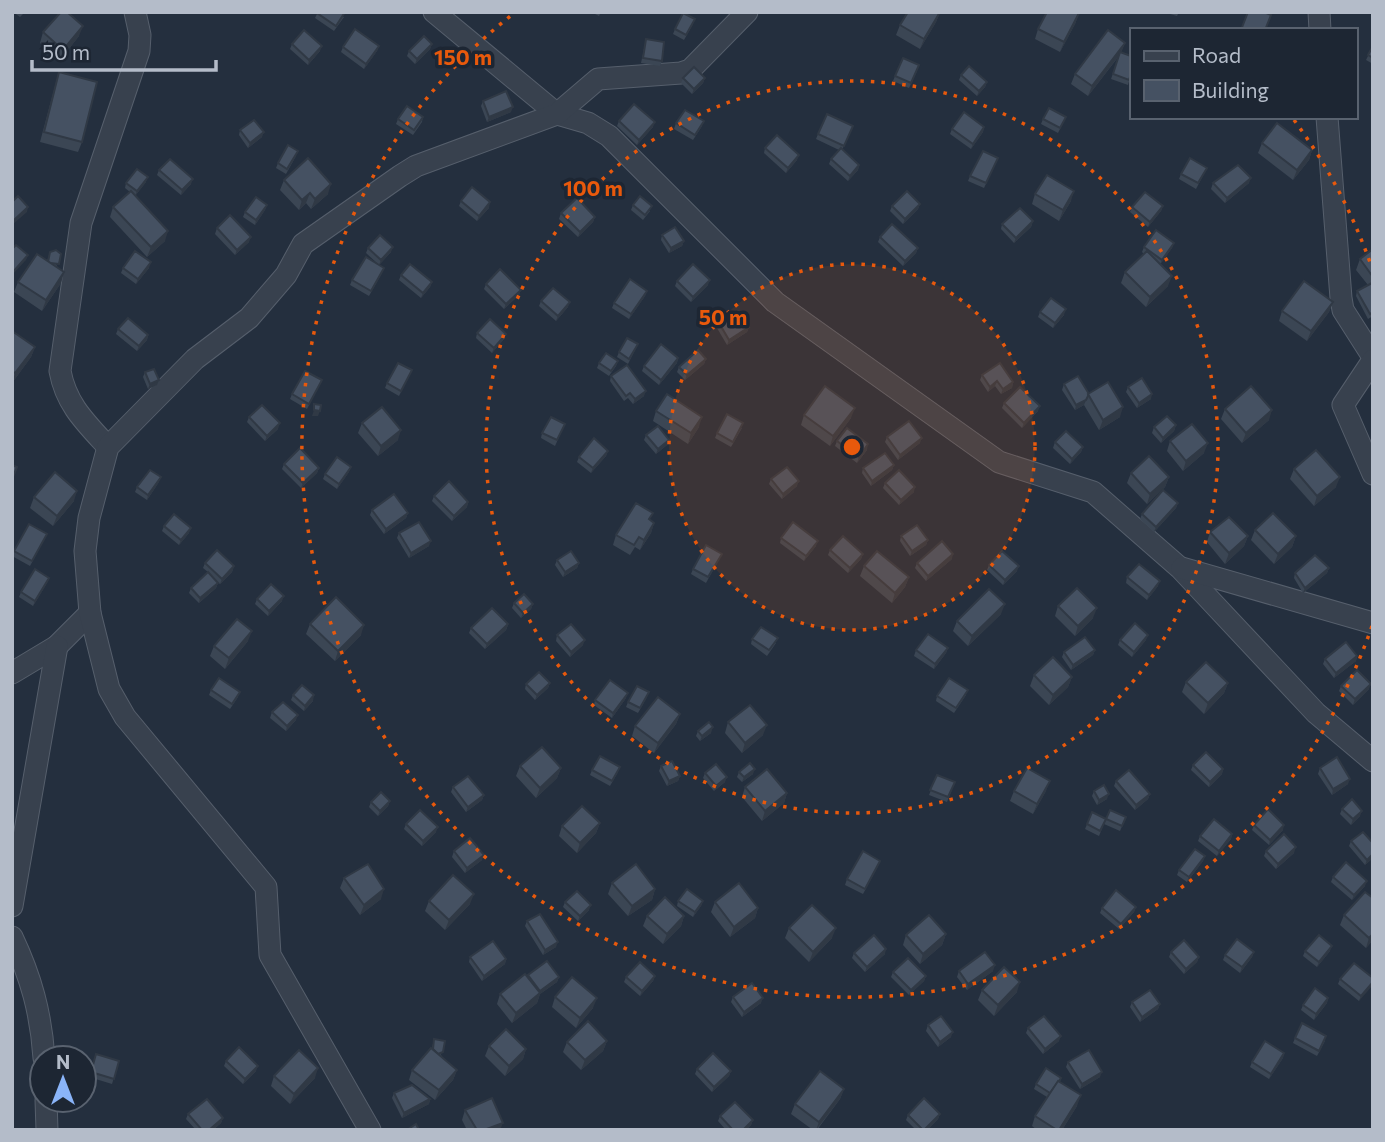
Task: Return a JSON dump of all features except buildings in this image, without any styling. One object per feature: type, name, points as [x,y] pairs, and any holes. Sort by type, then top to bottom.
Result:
[{"type":"street","points":[[108,447],[74,411],[64,391],[60,370],[82,223],[139,51],[140,35],[135,12]]},
{"type":"street","points":[[435,12],[557,114],[589,123],[609,136],[775,302],[999,462],[1093,492],[1180,568],[1316,713],[1373,761]]},
{"type":"street","points":[[370,1130],[270,955],[266,887],[125,717],[109,689],[90,613],[87,534],[108,447],[195,359],[249,318],[286,275],[303,244],[416,166],[557,114],[598,79],[681,73],[690,70],[747,12]]},
{"type":"street","points":[[1327,119],[1343,310],[1373,359],[1343,405],[1373,474]]},
{"type":"street","points":[[1180,568],[1373,623]]},
{"type":"street","points":[[12,673],[57,646],[90,613]]},
{"type":"street","points":[[12,906],[57,646]]},
{"type":"street","points":[[12,937],[30,975],[38,1004],[42,1044]]}]
